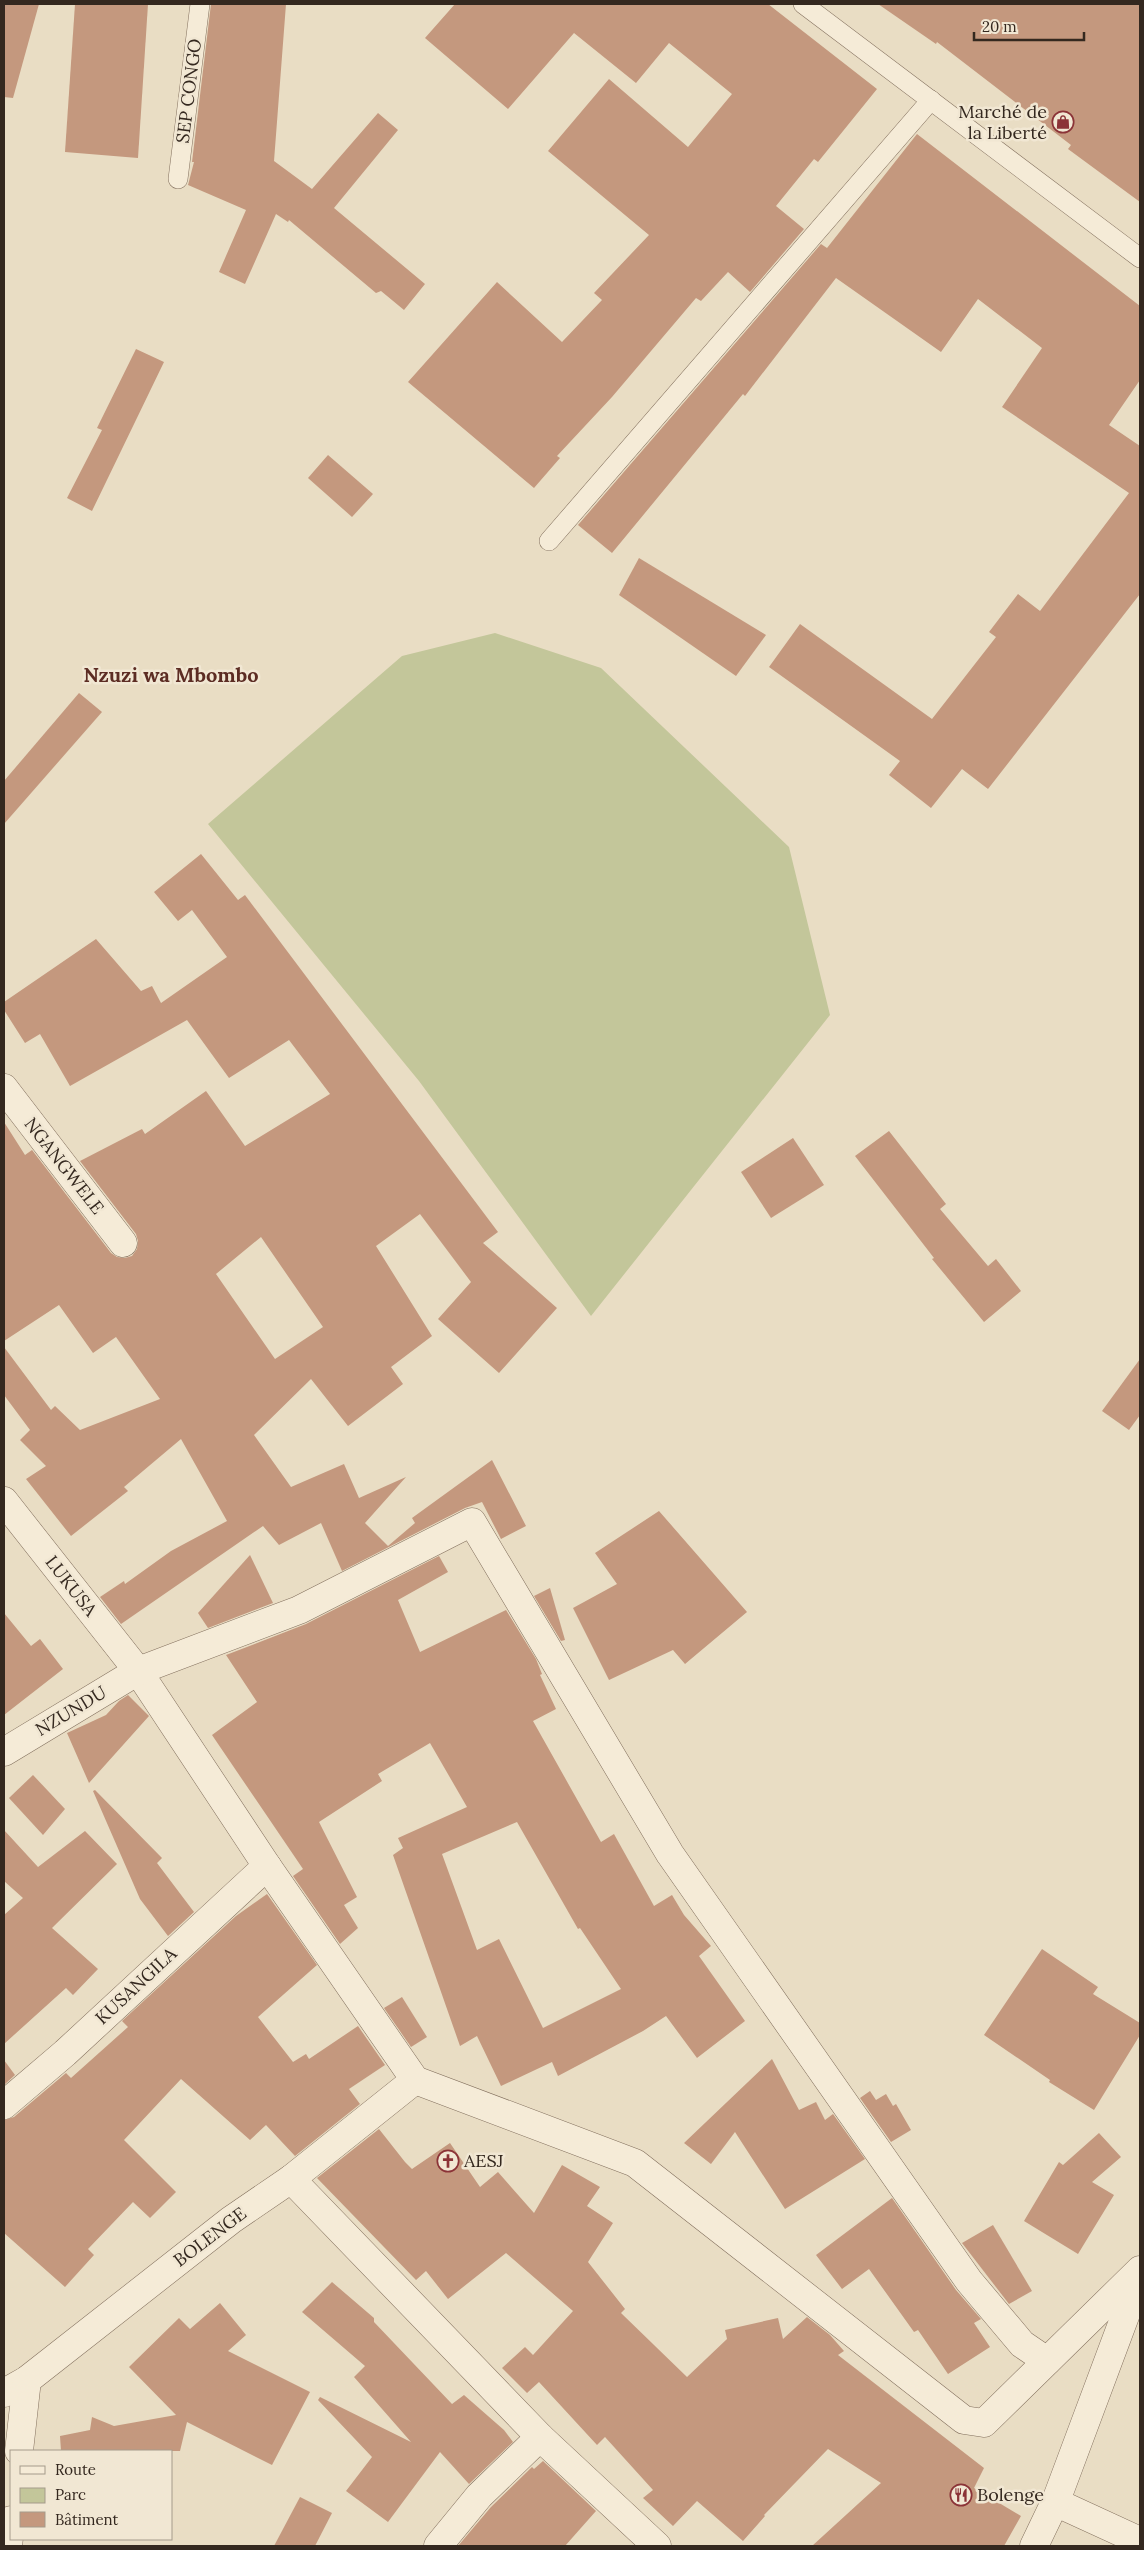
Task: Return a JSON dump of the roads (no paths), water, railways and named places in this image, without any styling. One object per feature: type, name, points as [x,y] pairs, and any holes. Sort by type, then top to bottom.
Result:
[{"type":"street","name":"NGANGWELE","points":[[4,1088],[124,1243]]},
{"type":"street","name":"LUKUSA","points":[[4,1501],[138,1671],[267,1866],[415,2080]]},
{"type":"street","name":"NZUNDU","points":[[4,1752],[138,1671],[299,1610],[472,1522],[670,1854],[969,2282],[1022,2344],[1047,2361]]},
{"type":"street","name":"KUSANGILA","points":[[4,2105],[65,2052],[267,1866]]},
{"type":"street","points":[[415,2080],[635,2163],[964,2420],[984,2423],[1140,2270]]},
{"type":"street","name":"BOLENGE","points":[[15,2387],[231,2220],[291,2179],[415,2080]]},
{"type":"street","points":[[291,2179],[540,2437],[657,2546]]},
{"type":"street","points":[[1034,2546],[1055,2502],[1140,2276]]},
{"type":"street","points":[[15,2387],[19,2450]]},
{"type":"street","points":[[438,2546],[479,2496],[540,2437]]},
{"type":"street","points":[[1055,2502],[1140,2541]]},
{"type":"street","points":[[8,2546],[10,2529]]},
{"type":"lane","name":"SEP CONGO","points":[[178,179],[200,4]]},
{"type":"lane","points":[[803,4],[1140,258]]},
{"type":"lane","points":[[549,541],[931,100]]},
{"type":"place","name":"Marché de la Liberté","points":[[1063,122]]},
{"type":"place","name":"AESJ","points":[[448,2161]]},
{"type":"place","name":"Bolenge","points":[[961,2495]]},
{"type":"district","name":"Nzuzi wa Mbombo","points":[[171,675]]}]
